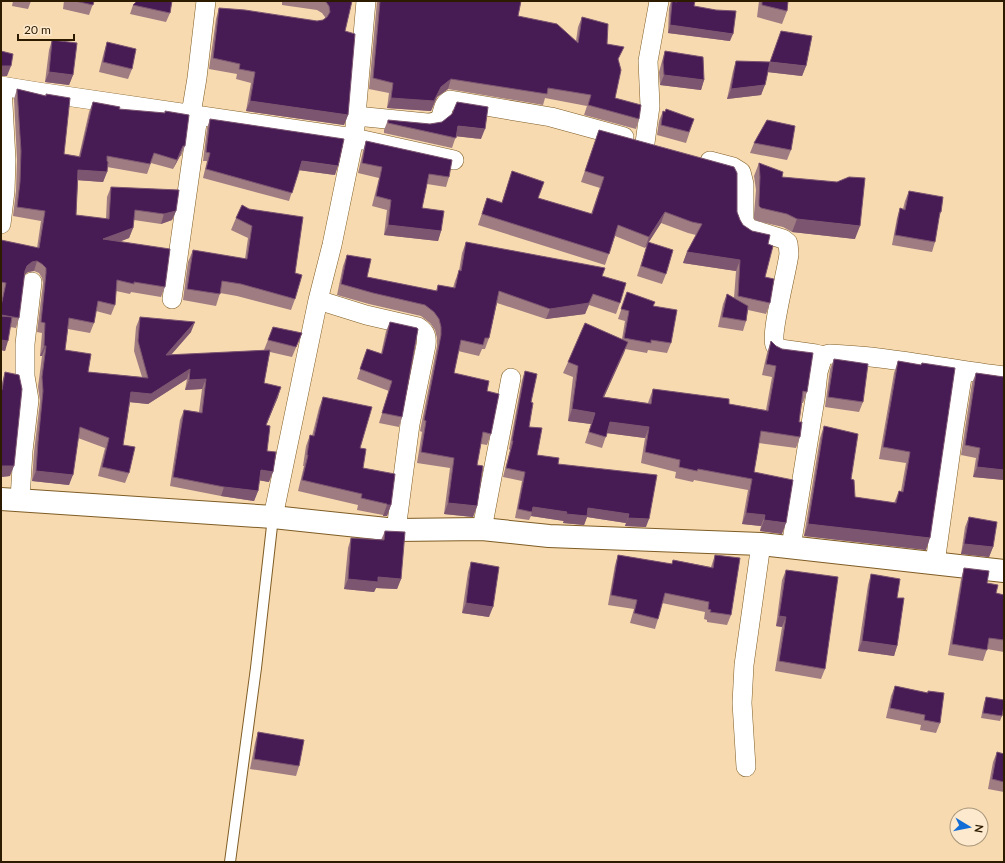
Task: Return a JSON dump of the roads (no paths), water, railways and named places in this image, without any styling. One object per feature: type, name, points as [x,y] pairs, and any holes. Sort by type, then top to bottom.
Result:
[{"type":"street","points":[[273,517],[318,300],[332,246],[354,138],[366,1]]},
{"type":"street","points":[[356,116],[428,123],[436,122],[440,118],[445,103],[450,100],[551,117],[653,145],[648,62],[659,1]]},
{"type":"street","points":[[172,299],[195,115],[197,78],[210,5]]},
{"type":"street","points":[[1,224],[5,191],[6,160],[2,86],[354,138],[454,160]]},
{"type":"street","points":[[690,155],[733,167],[741,172],[744,184],[745,202],[743,216],[745,225],[753,231],[783,239],[788,243],[789,254],[773,340],[775,346],[823,356],[829,354],[880,358],[1004,376]]},
{"type":"street","points":[[32,282],[25,344],[25,376],[29,400],[23,451],[11,499],[273,517],[396,530],[482,529],[549,536],[761,544],[1004,571]]},
{"type":"street","points":[[318,300],[366,315],[418,327],[426,334],[426,345],[410,424],[396,530]]},
{"type":"street","points":[[791,547],[818,372],[823,356]]},
{"type":"street","points":[[935,563],[963,371]]},
{"type":"street","points":[[482,529],[510,378]]},
{"type":"street","points":[[746,767],[742,703],[744,665],[761,544]]},
{"type":"lane","points":[[230,862],[256,668],[273,517]]}]
